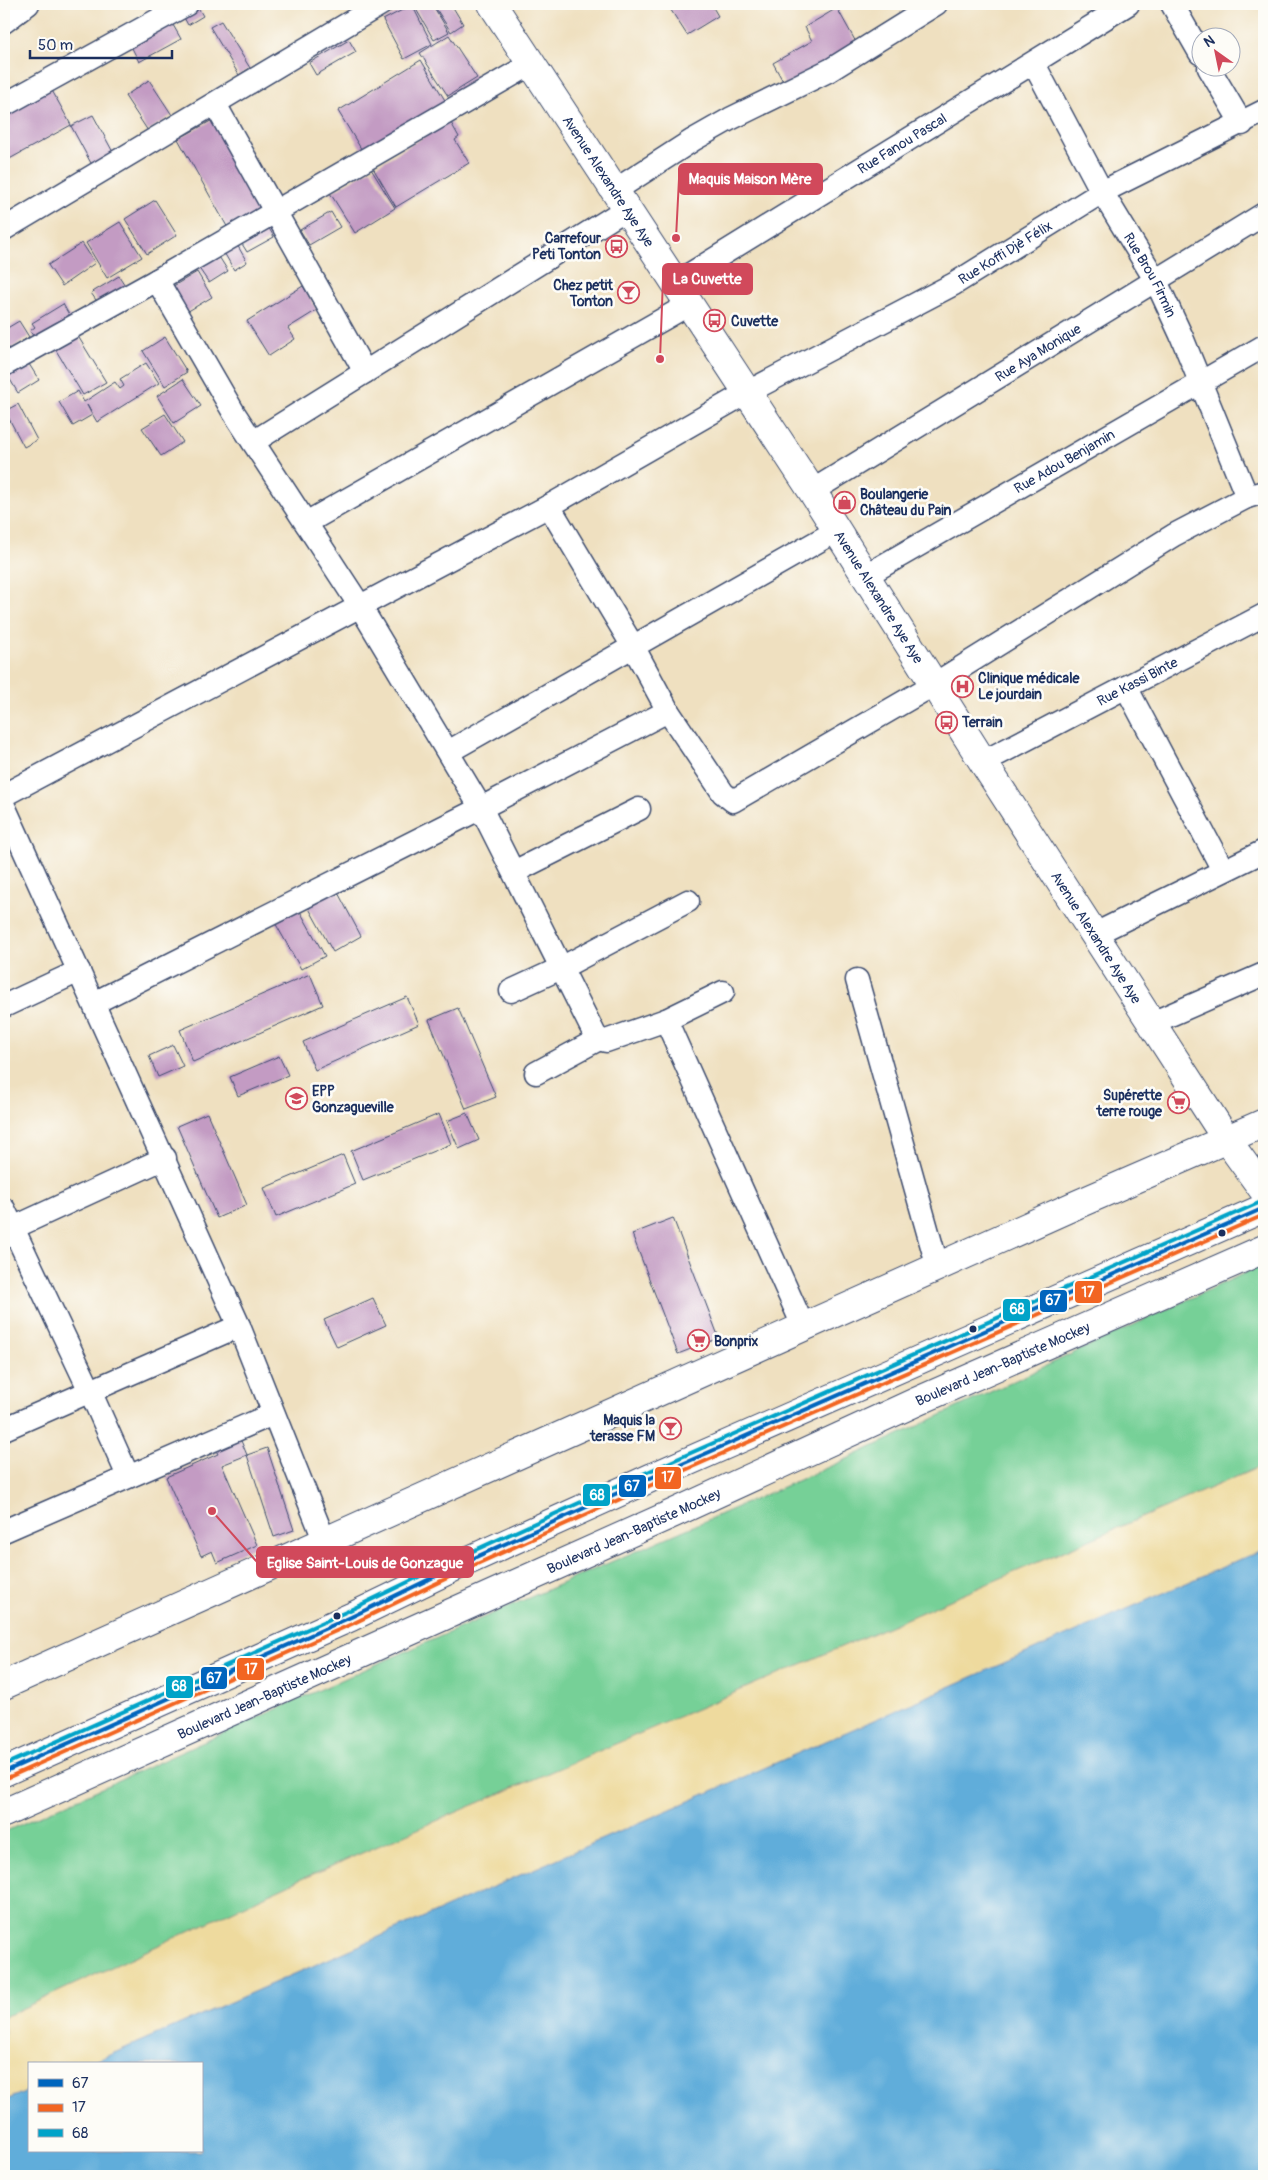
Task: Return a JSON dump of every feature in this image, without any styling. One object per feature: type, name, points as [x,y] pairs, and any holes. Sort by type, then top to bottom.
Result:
[{"type":"main road","name":"Avenue Alexandre Aye Aye","points":[[492,4],[812,492],[982,762],[1227,1140],[1264,1191]]},
{"type":"main road","points":[[4,1685],[1264,1123]]},
{"type":"main road","points":[[4,1772],[351,1617],[465,1562],[656,1476],[1264,1208]]},
{"type":"main road","name":"Boulevard Jean-Baptiste Mockey","points":[[4,1813],[674,1513],[918,1401],[1264,1249]]},
{"type":"street","points":[[4,22],[28,4]]},
{"type":"street","points":[[4,105],[187,4]]},
{"type":"street","points":[[4,229],[381,4]]},
{"type":"street","points":[[253,442],[365,372],[620,200],[693,140],[730,119],[830,70],[936,4]]},
{"type":"street","name":"Rue Fanou Pascal","points":[[306,523],[681,294],[860,168],[1034,64],[1128,4]]},
{"type":"street","points":[[1172,4],[1190,36]]},
{"type":"street","points":[[4,365],[157,280],[531,64]]},
{"type":"street","name":"Rue Brou Firmin","points":[[1034,64],[1102,192],[1156,281],[1201,384],[1256,494]]},
{"type":"street","points":[[1215,78],[1242,124]]},
{"type":"street","points":[[215,104],[365,372]]},
{"type":"street","name":"Rue Koffi Djè Félix","points":[[4,795],[549,506],[746,393],[954,284],[1102,192],[1176,154],[1242,124],[1264,111]]},
{"type":"street","name":"Rue Aya Monique","points":[[812,492],[1264,214]]},
{"type":"street","points":[[157,280],[234,413],[360,606],[481,808],[595,1035],[599,1039],[606,1041],[666,1020],[723,992]]},
{"type":"street","name":"Rue Adou Benjamin","points":[[865,576],[1264,346]]},
{"type":"street","points":[[549,506],[634,648],[668,711],[723,793],[732,801],[933,685],[1174,535],[1256,494]]},
{"type":"street","points":[[448,752],[634,648],[836,531]]},
{"type":"street","name":"Rue Kassi Binte","points":[[982,762],[1264,615]]},
{"type":"street","points":[[1126,687],[1223,870]]},
{"type":"street","points":[[94,1003],[481,808],[668,711]]},
{"type":"street","points":[[4,806],[240,1326],[273,1414],[325,1542]]},
{"type":"street","points":[[514,872],[639,809]]},
{"type":"street","points":[[1095,934],[1264,851]]},
{"type":"street","points":[[511,992],[561,968],[688,901]]},
{"type":"street","points":[[4,1006],[79,971]]},
{"type":"street","points":[[1152,1023],[1264,974]]},
{"type":"street","points":[[857,980],[938,1268]]},
{"type":"street","points":[[666,1020],[804,1328]]},
{"type":"street","points":[[536,1073],[599,1039]]},
{"type":"street","points":[[128,1476],[90,1391],[7,1223],[165,1158]]},
{"type":"street","points":[[4,1429],[240,1326]]},
{"type":"street","points":[[4,1530],[273,1414]]},
{"type":"green space","points":[[1264,1264],[1264,1465],[297,1881],[4,2017],[4,1832],[368,1668],[847,1459]]},
{"type":"sand","points":[[1264,1465],[1264,1549],[94,2062],[28,2062],[28,2090],[4,2101],[4,2017],[297,1881]]},
{"type":"water","points":[[1264,1549],[1264,2176],[4,2176],[4,2101],[28,2090],[28,2152],[202,2152],[202,2062],[94,2062]]},
{"type":"building","points":[[196,4],[203,16],[188,25],[181,12]]},
{"type":"building","points":[[413,4],[432,4],[449,32],[434,40]]},
{"type":"building","points":[[433,4],[451,4],[463,24],[451,32]]},
{"type":"building","points":[[667,4],[711,4],[718,16],[687,35]]},
{"type":"building","points":[[412,5],[432,44],[404,59],[383,20]]},
{"type":"building","points":[[837,8],[857,44],[785,85],[773,63],[812,41],[805,27]]},
{"type":"building","points":[[169,18],[181,39],[139,62],[128,40]]},
{"type":"building","points":[[221,21],[250,68],[239,75],[210,27]]},
{"type":"building","points":[[449,35],[477,78],[448,96],[420,53]]},
{"type":"building","points":[[349,40],[356,52],[316,75],[309,63]]},
{"type":"building","points":[[421,60],[446,102],[363,152],[338,111]]},
{"type":"building","points":[[149,80],[172,115],[148,131],[125,96]]},
{"type":"building","points":[[49,85],[71,125],[4,162],[4,110]]},
{"type":"building","points":[[93,115],[114,154],[92,165],[71,126]]},
{"type":"building","points":[[218,117],[268,208],[229,230],[178,139]]},
{"type":"building","points":[[450,121],[459,137],[455,140],[469,163],[396,207],[373,168]]},
{"type":"building","points":[[371,169],[395,208],[355,233],[330,193]]},
{"type":"building","points":[[155,200],[177,235],[147,254],[125,219]]},
{"type":"building","points":[[331,212],[340,227],[309,245],[300,230]]},
{"type":"building","points":[[120,222],[142,257],[107,278],[86,243]]},
{"type":"building","points":[[266,223],[274,237],[247,252],[239,239]]},
{"type":"building","points":[[235,241],[247,262],[234,270],[222,249]]},
{"type":"building","points":[[82,243],[95,263],[62,286],[48,265]]},
{"type":"building","points":[[216,252],[228,271],[209,283],[196,264]]},
{"type":"building","points":[[197,272],[212,297],[185,313],[170,288]]},
{"type":"building","points":[[119,276],[128,290],[101,307],[91,293]]},
{"type":"building","points":[[303,286],[317,310],[288,328],[295,339],[269,356],[247,321]]},
{"type":"building","points":[[63,304],[72,320],[37,342],[30,331],[35,327],[32,323]]},
{"type":"building","points":[[19,321],[29,337],[4,351],[4,330]]},
{"type":"building","points":[[76,333],[106,382],[83,395],[54,347]]},
{"type":"building","points":[[165,337],[187,372],[165,386],[143,351]]},
{"type":"building","points":[[146,363],[159,383],[97,422],[87,405],[92,415],[73,426],[59,402],[78,391],[84,402],[115,382],[120,389],[124,386],[120,379]]},
{"type":"building","points":[[29,364],[39,380],[18,393],[8,376],[16,372],[14,368]]},
{"type":"building","points":[[183,379],[201,406],[174,423],[157,396]]},
{"type":"building","points":[[18,404],[37,440],[24,447],[5,411]]},
{"type":"building","points":[[165,414],[183,442],[161,456],[142,428]]},
{"type":"building","points":[[335,887],[361,936],[333,952],[306,903]]},
{"type":"building","points":[[297,906],[325,956],[301,969],[273,919]]},
{"type":"building","points":[[310,974],[323,1005],[193,1062],[180,1030]]},
{"type":"building","points":[[407,997],[419,1024],[315,1070],[303,1042]]},
{"type":"building","points":[[458,1008],[496,1097],[466,1109],[429,1020]]},
{"type":"building","points":[[173,1045],[183,1066],[158,1077],[149,1056]]},
{"type":"building","points":[[279,1056],[288,1075],[238,1096],[230,1077]]},
{"type":"building","points":[[207,1113],[247,1205],[217,1218],[177,1126]]},
{"type":"building","points":[[467,1113],[479,1140],[459,1149],[447,1121]]},
{"type":"building","points":[[439,1114],[451,1144],[363,1180],[351,1151]]},
{"type":"building","points":[[343,1155],[355,1184],[276,1217],[264,1188]]},
{"type":"building","points":[[673,1218],[719,1338],[678,1354],[632,1234]]},
{"type":"building","points":[[373,1298],[386,1325],[337,1347],[324,1320]]},
{"type":"building","points":[[239,1436],[247,1455],[222,1465],[257,1545],[217,1563],[212,1551],[201,1556],[166,1477],[218,1454],[214,1446]]},
{"type":"building","points":[[267,1448],[294,1530],[274,1537],[247,1455]]},
{"type":"transit line","name":"68","points":[[4,1765],[348,1611],[462,1556],[652,1470],[1261,1202]]},
{"type":"transit line","name":"67","points":[[4,1772],[351,1617],[465,1562],[655,1476],[1264,1208]]},
{"type":"transit line","name":"17","points":[[7,1778],[354,1623],[468,1568],[658,1482],[1264,1215]]},
{"type":"place","name":"Maquis Maison Mère","points":[[676,238]]},
{"type":"place","name":"Carrefour Peti Tonton","points":[[617,246]]},
{"type":"place","name":"Chez petit Tonton","points":[[629,293]]},
{"type":"place","name":"Cuvette","points":[[715,321]]},
{"type":"place","name":"La Cuvette","points":[[660,359]]},
{"type":"place","name":"Boulangerie Château du Pain","points":[[844,502]]},
{"type":"place","name":"Clinique médicale Le jourdain","points":[[962,686]]},
{"type":"place","name":"Terrain","points":[[946,722]]},
{"type":"place","name":"EPP Gonzagueville","points":[[296,1099]]},
{"type":"place","name":"Supérette terre rouge","points":[[1178,1103]]},
{"type":"place","name":"Bonprix","points":[[698,1341]]},
{"type":"place","name":"Maquis la terasse FM","points":[[671,1428]]},
{"type":"place","name":"Eglise Saint-Louis de Gonzague","points":[[212,1511]]}]
